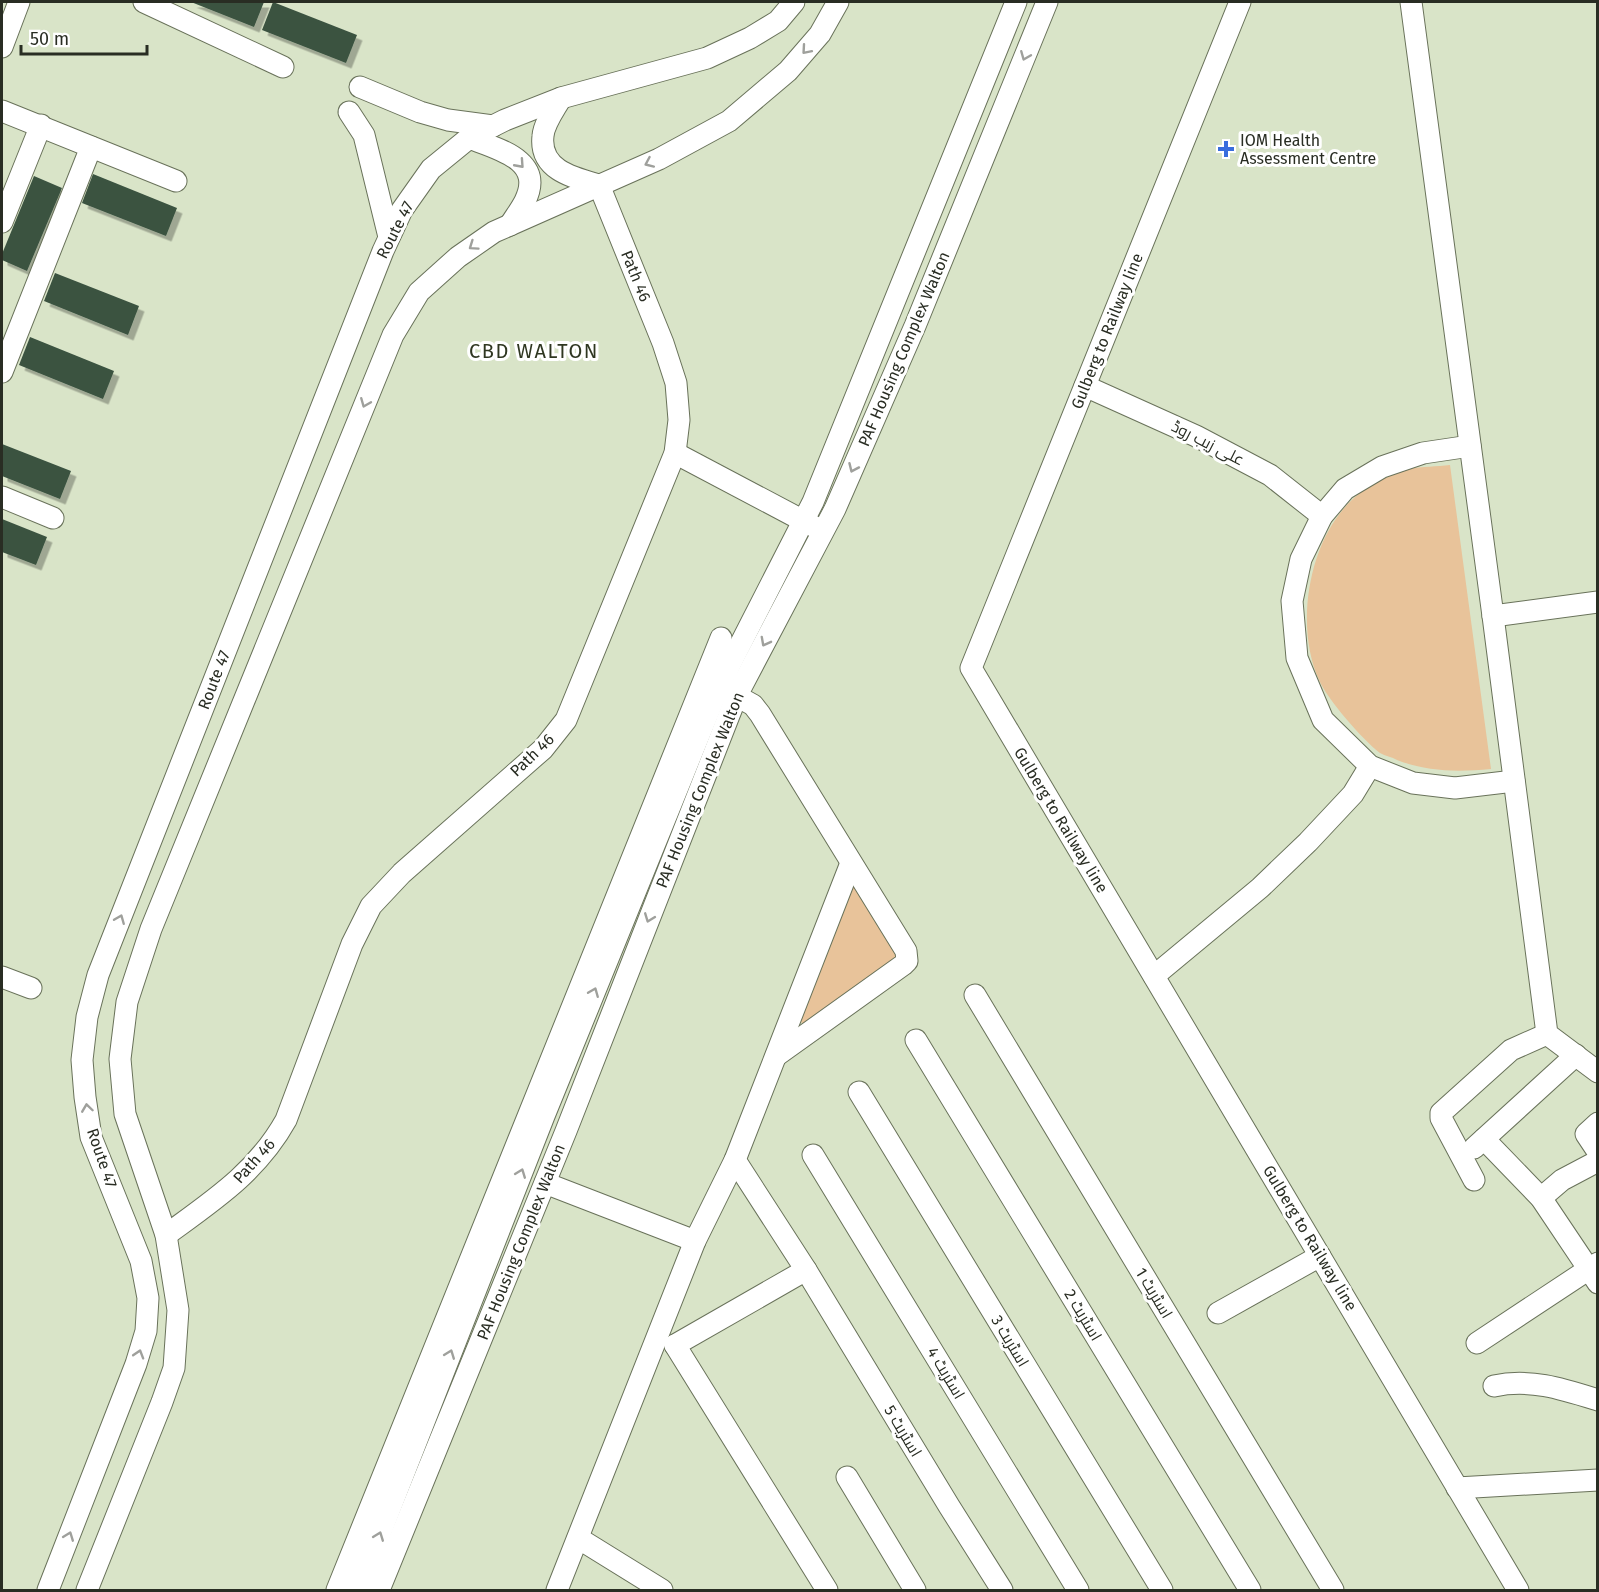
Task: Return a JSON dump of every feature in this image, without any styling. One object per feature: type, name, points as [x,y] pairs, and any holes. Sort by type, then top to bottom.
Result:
[{"type":"street","points":[[3,35],[19,2]]},
{"type":"street","points":[[147,2],[284,67]]},
{"type":"street","name":"Route 47","points":[[48,1590],[136,1364],[146,1331],[148,1309],[141,1261],[91,1137],[82,1060],[87,1017],[102,964],[389,237],[402,210],[431,169],[469,138],[561,98],[707,58],[750,38],[778,21],[794,2]]},
{"type":"street","points":[[87,1590],[174,1368],[178,1310],[166,1235],[125,1114],[120,1059],[127,1002],[151,929],[393,334],[419,292],[458,257],[494,232],[659,159],[729,121],[788,71],[820,34],[838,2]]},
{"type":"street","name":"PAF Housing Complex Walton","points":[[364,1590],[544,1116],[720,687],[817,491],[1016,2]]},
{"type":"street","name":"PAF Housing Complex Walton","points":[[364,1590],[545,1183],[720,687],[823,532],[835,509],[915,326],[1047,2]]},
{"type":"street","name":"Gulberg to Railway line","points":[[1240,2],[971,668],[1518,1590]]},
{"type":"street","points":[[1411,2],[1494,616],[1547,1034],[1598,1072]]},
{"type":"street","points":[[360,87],[448,120],[493,126]]},
{"type":"street","points":[[561,98],[542,135],[545,155],[555,169],[571,177],[599,185]]},
{"type":"street","points":[[2,111],[176,181]]},
{"type":"street","points":[[349,112],[364,135],[389,237]]},
{"type":"street","points":[[2,222],[40,126]]},
{"type":"street","points":[[469,138],[503,151],[517,159],[527,170],[529,188],[510,225]]},
{"type":"street","points":[[2,372],[91,147]]},
{"type":"street","name":"Path 46","points":[[166,1235],[223,1194],[252,1168],[273,1142],[286,1120],[352,944],[371,906],[402,873],[543,749],[566,720],[675,453],[679,420],[676,383],[663,342],[599,185]]},
{"type":"street","name":"علی زیب روڈ","points":[[1085,386],[1196,435],[1270,476],[1322,516]]},
{"type":"street","points":[[1470,446],[1423,453],[1382,467],[1345,489],[1322,516],[1301,559],[1292,601],[1297,658],[1323,720],[1370,766],[1413,783],[1455,788],[1514,781]]},
{"type":"street","points":[[675,453],[823,532]]},
{"type":"street","points":[[2,497],[53,518]]},
{"type":"street","points":[[1494,616],[1598,602]]},
{"type":"street","points":[[337,1590],[720,687],[721,638]]},
{"type":"street","points":[[720,687],[753,705],[760,714],[906,951],[907,961],[776,1056]]},
{"type":"street","points":[[1154,976],[1260,888],[1308,842],[1353,794],[1370,766]]},
{"type":"street","points":[[557,1590],[578,1538],[667,1341],[695,1241],[735,1160],[851,863]]},
{"type":"street","points":[[2,976],[31,988]]},
{"type":"street","name":"اسٹریٹ 1","points":[[975,994],[1333,1590]]},
{"type":"street","points":[[1474,1180],[1441,1118],[1441,1113],[1511,1050],[1547,1034]]},
{"type":"street","name":"اسٹریٹ 2","points":[[916,1040],[1250,1590]]},
{"type":"street","points":[[1477,1343],[1595,1271],[1541,1198],[1478,1144],[1576,1055]]},
{"type":"street","name":"اسٹریٹ 3","points":[[858,1092],[1162,1590]]},
{"type":"street","points":[[1598,1123],[1586,1134],[1598,1152]]},
{"type":"street","name":"اسٹریٹ 4","points":[[813,1155],[1078,1590]]},
{"type":"street","name":"اسٹریٹ 5","points":[[735,1160],[806,1270],[1002,1590]]},
{"type":"street","points":[[1541,1198],[1562,1180],[1598,1161]]},
{"type":"street","points":[[545,1183],[695,1241]]},
{"type":"street","points":[[1218,1313],[1320,1256]]},
{"type":"street","points":[[667,1341],[806,1270]]},
{"type":"street","points":[[667,1341],[827,1590]]},
{"type":"street","points":[[1494,1386],[1511,1382],[1552,1385],[1598,1400]]},
{"type":"street","points":[[847,1477],[915,1590]]},
{"type":"street","points":[[1457,1488],[1598,1480]]},
{"type":"street","points":[[578,1538],[662,1590]]},
{"type":"shaded area","points":[[1450,465],[1491,769],[1455,771],[1432,769],[1409,764],[1380,753],[1346,719],[1323,688],[1311,657],[1307,632],[1307,606],[1318,554],[1329,530],[1343,510],[1365,489],[1390,476],[1414,468]]},
{"type":"shaded area","points":[[852,876],[900,957],[806,1029],[797,1016]]},
{"type":"building","points":[[191,2],[264,2],[254,27]]},
{"type":"building","points":[[273,2],[357,35],[346,63],[262,30]]},
{"type":"building","points":[[93,174],[177,208],[166,236],[82,203]]},
{"type":"building","points":[[34,176],[62,188],[27,271],[2,260],[2,254]]},
{"type":"building","points":[[55,273],[139,306],[128,335],[44,301]]},
{"type":"building","points":[[30,337],[114,371],[103,399],[19,365]]},
{"type":"building","points":[[2,444],[71,471],[60,499],[2,476]]},
{"type":"building","points":[[2,519],[47,537],[36,565],[2,552]]},
{"type":"place","name":"IOM Health Assessment Centre","points":[[1226,149]]},
{"type":"district","name":"CBD WALTON","points":[[534,351]]}]
